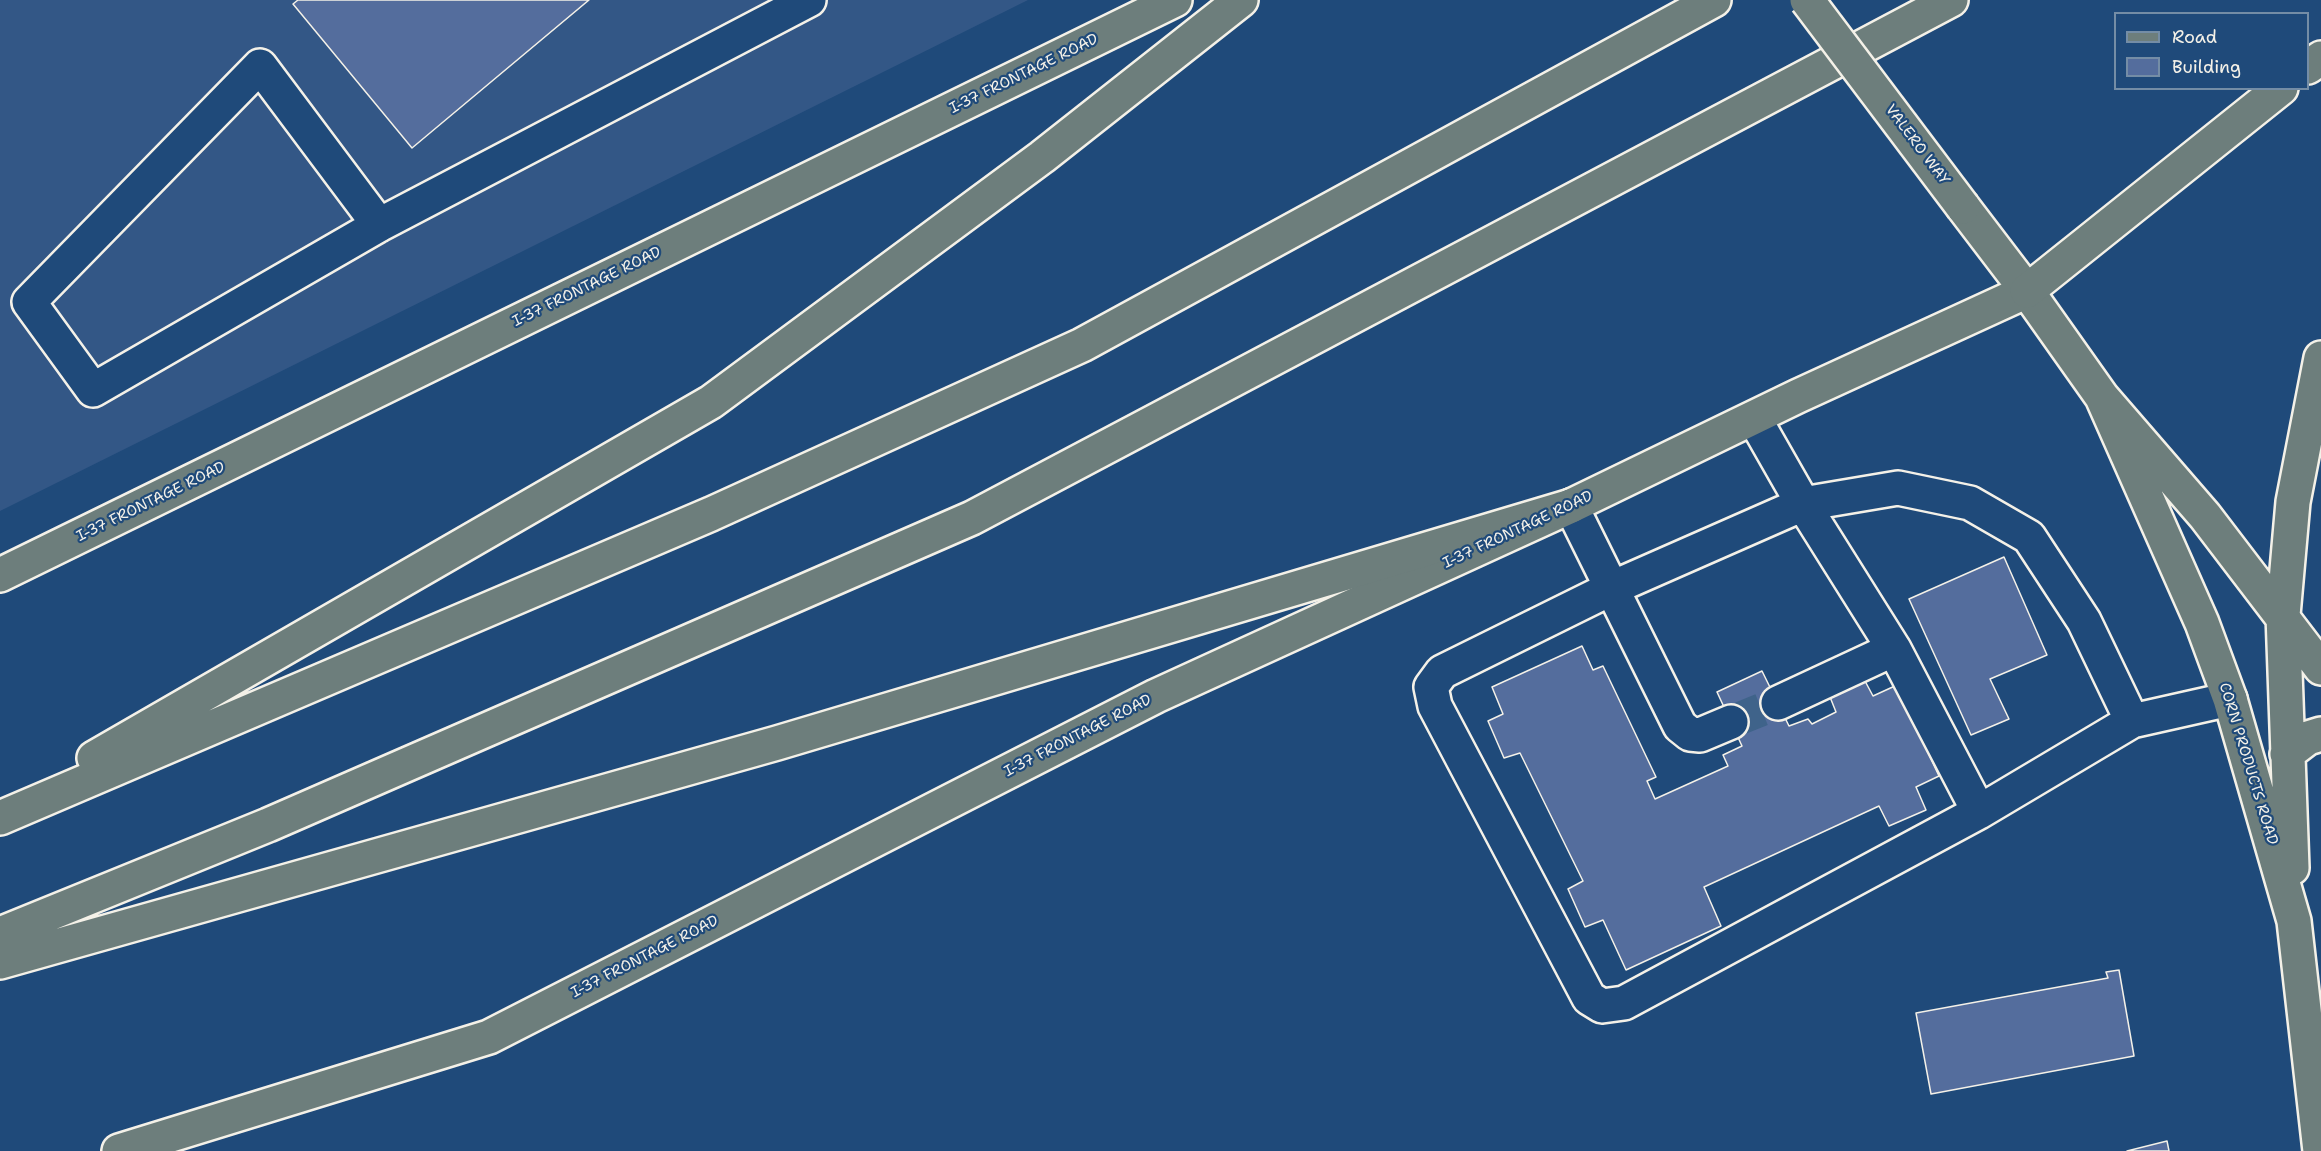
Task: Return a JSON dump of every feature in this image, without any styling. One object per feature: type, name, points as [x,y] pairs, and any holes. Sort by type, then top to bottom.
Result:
[{"type":"main road","name":"I-37 FRONTAGE ROAD","points":[[0,575],[1175,0]]},
{"type":"main road","points":[[0,812],[711,402],[1042,157],[1241,0]]},
{"type":"main road","points":[[0,818],[711,514],[1082,345],[1714,0]]},
{"type":"main road","name":"VALERO WAY","points":[[1807,0],[2027,291]]},
{"type":"main road","points":[[0,934],[268,825],[972,518],[1951,0]]},
{"type":"main road","name":"I-37 FRONTAGE ROAD","points":[[119,1151],[489,1037],[1156,696],[1571,506],[2027,291],[2278,90]]},
{"type":"main road","name":"CORN PRODUCTS ROAD","points":[[2027,291],[2102,397],[2205,516],[2283,615],[2321,668]]},
{"type":"main road","points":[[2294,921],[2283,615],[2293,502],[2321,358]]},
{"type":"main road","name":"CORN PRODUCTS ROAD","points":[[2102,397],[2177,562],[2230,699],[2294,921],[2320,1151]]},
{"type":"main road","points":[[0,962],[777,743],[1571,506]]},
{"type":"main road","points":[[2287,754],[2308,738],[2321,734]]},
{"type":"lane","points":[[379,225],[260,66],[29,302],[93,390],[379,225],[803,1]]},
{"type":"lane","points":[[1754,418],[1803,504],[1894,650],[1979,812]]},
{"type":"lane","points":[[2132,721],[2084,621],[2029,537],[1970,503],[1898,488],[1803,504],[1612,588],[1442,672],[1431,687],[1435,706],[1583,987],[1589,998],[1602,1006],[1623,1003],[1979,812],[2132,721],[2230,699]]},
{"type":"lane","points":[[1571,506],[1680,726],[1690,734],[1700,735],[1731,722]]},
{"type":"lane","points":[[1778,703],[1894,650]]},
{"type":"shaded area","points":[[0,0],[1028,0],[0,511]]},
{"type":"building","points":[[298,0],[589,0],[412,148],[293,4]]},
{"type":"building","points":[[2004,557],[2047,655],[1990,679],[2009,719],[1971,735],[1909,599]]},
{"type":"building","points":[[1582,646],[1593,670],[1603,666],[1656,777],[1647,781],[1655,799],[1728,766],[1723,755],[1742,746],[1717,692],[1762,671],[1789,726],[1808,719],[1812,724],[1836,712],[1830,697],[1865,681],[1873,696],[1897,685],[1939,776],[1916,787],[1926,810],[1889,826],[1879,806],[1704,887],[1721,926],[1626,970],[1603,920],[1585,927],[1568,889],[1583,881],[1520,753],[1504,758],[1488,721],[1503,714],[1492,687]]},
{"type":"building","points":[[2119,970],[2134,1056],[1931,1094],[1916,1013],[2108,978],[2106,972]]},
{"type":"building","points":[[2167,1141],[2169,1151],[2127,1151]]},
{"type":"tunnel","points":[[1731,722],[1778,703]]}]
